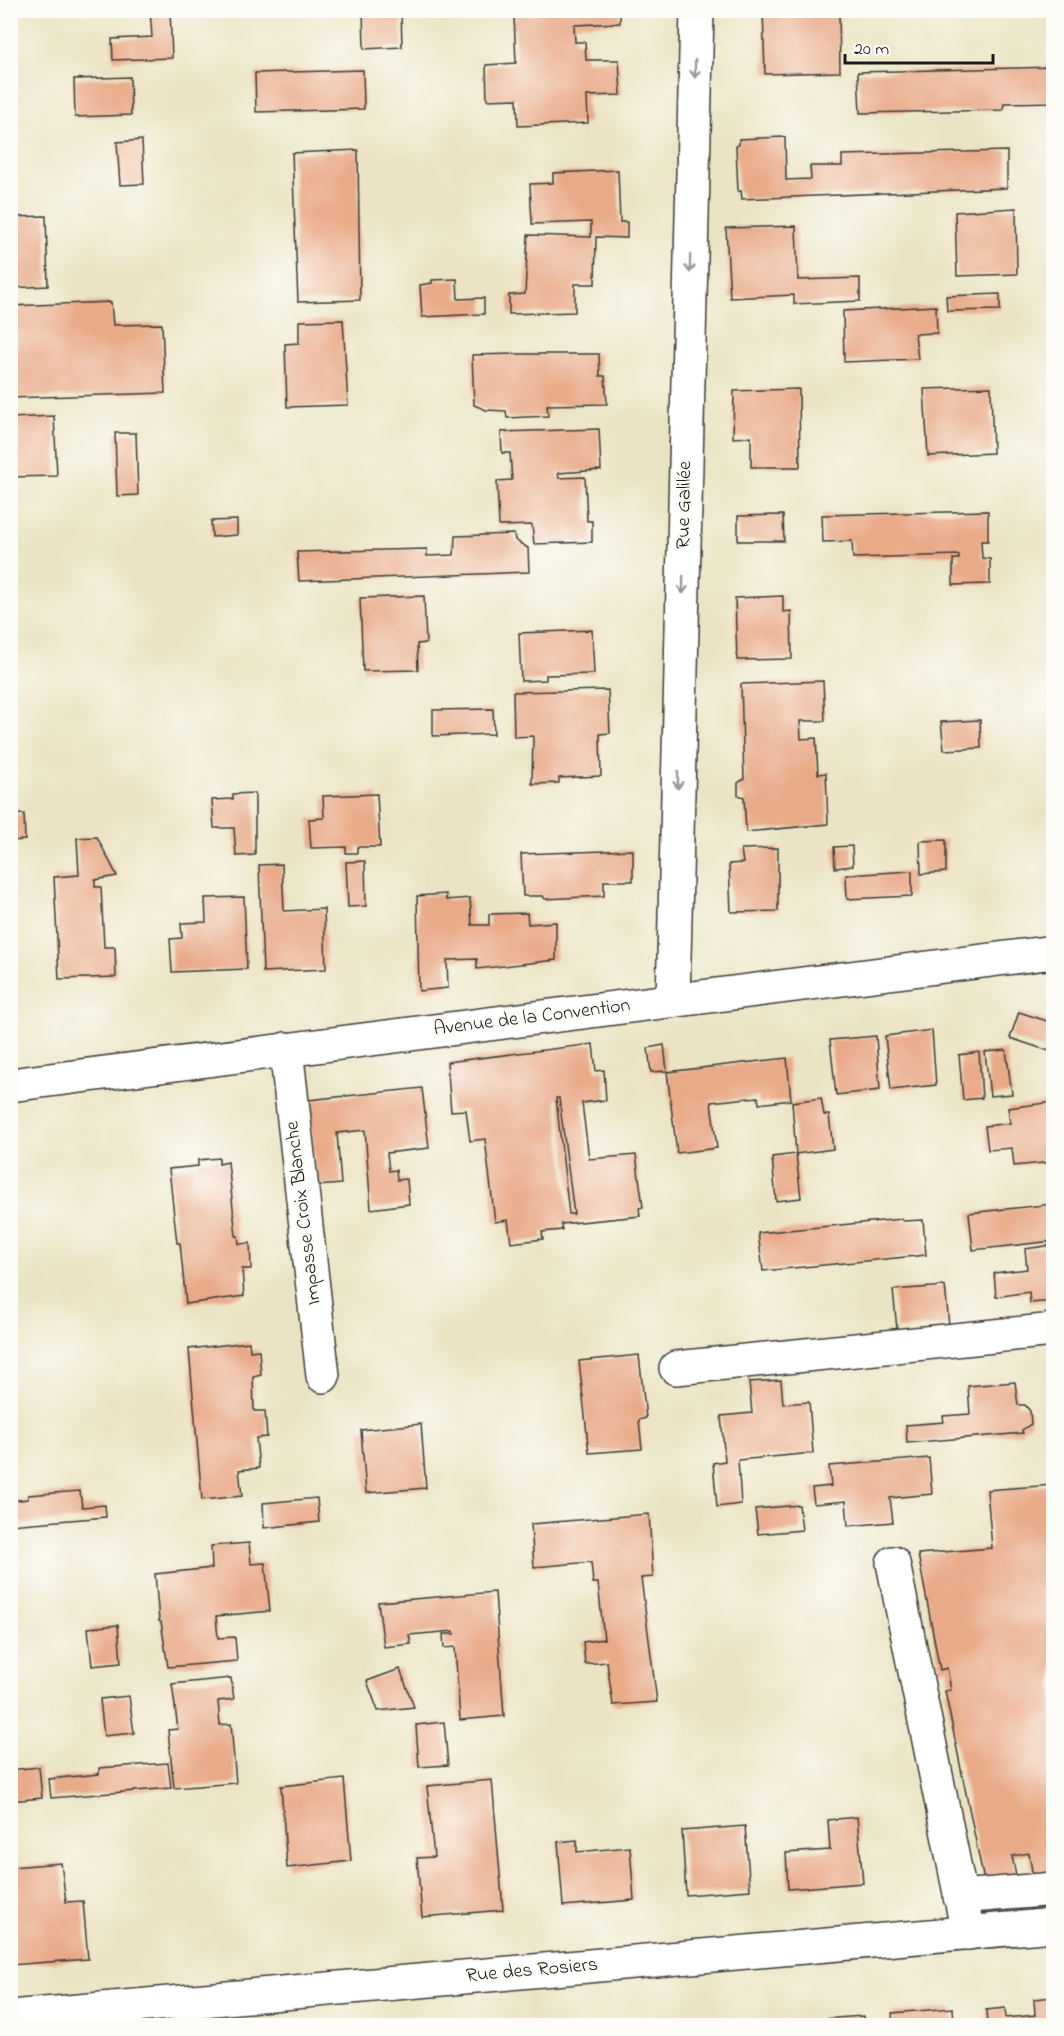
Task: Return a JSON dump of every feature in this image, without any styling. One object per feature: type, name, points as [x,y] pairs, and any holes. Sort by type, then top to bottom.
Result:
[{"type":"street","name":"Rue Galilée","points":[[673,1000],[697,10]]},
{"type":"street","name":"Avenue de la Convention","points":[[10,1085],[1053,952]]},
{"type":"street","name":"Impasse Croix Blanche","points":[[286,1049],[323,1376]]},
{"type":"street","points":[[676,1368],[1053,1330]]},
{"type":"street","points":[[893,1563],[968,1933]]},
{"type":"street","points":[[960,1897],[1053,1889]]},
{"type":"street","name":"Rue des Rosiers","points":[[10,2017],[1053,1925]]},
{"type":"building","points":[[150,10],[170,10],[172,58],[113,60],[112,39],[152,37]]},
{"type":"building","points":[[363,10],[401,10],[402,47],[364,49]]},
{"type":"building","points":[[537,10],[620,10],[620,23],[574,25],[575,42],[585,42],[586,60],[619,60],[621,95],[587,96],[588,123],[518,126],[517,99],[487,100],[486,65],[516,63],[514,16],[537,14]]},
{"type":"building","points":[[763,10],[839,10],[840,72],[765,74]]},
{"type":"building","points":[[1053,67],[1053,102],[1004,103],[1003,110],[860,113],[858,72]]},
{"type":"building","points":[[363,70],[364,109],[256,112],[255,73]]},
{"type":"building","points":[[130,77],[131,115],[75,117],[74,79]]},
{"type":"building","points":[[785,137],[786,180],[811,179],[810,166],[842,166],[842,155],[1007,151],[1007,188],[742,199],[741,191],[738,191],[736,146],[739,145],[739,139]]},
{"type":"building","points":[[142,140],[144,184],[120,185],[117,142]]},
{"type":"building","points":[[358,150],[360,300],[298,302],[292,153]]},
{"type":"building","points":[[618,170],[620,222],[627,222],[627,238],[596,237],[595,284],[575,284],[575,312],[509,314],[509,295],[525,294],[528,235],[591,237],[591,222],[532,224],[530,184],[553,183],[553,173]]},
{"type":"building","points":[[1016,208],[1017,274],[957,276],[955,212]]},
{"type":"building","points":[[46,216],[48,286],[10,288],[10,228],[14,228],[13,217]]},
{"type":"building","points":[[796,226],[798,280],[860,278],[860,301],[794,304],[794,295],[730,298],[726,228]]},
{"type":"building","points":[[457,279],[458,299],[484,298],[484,314],[422,317],[420,285],[432,283],[432,280]]},
{"type":"building","points":[[1000,294],[1000,310],[947,311],[946,296]]},
{"type":"building","points":[[111,302],[113,325],[162,324],[165,393],[10,398],[10,306]]},
{"type":"building","points":[[936,306],[937,333],[915,334],[918,359],[844,362],[843,311]]},
{"type":"building","points":[[343,320],[348,405],[287,407],[285,344],[299,343],[299,321]]},
{"type":"building","points":[[599,354],[600,376],[605,376],[607,404],[547,405],[548,416],[507,418],[506,411],[486,410],[474,405],[472,355]]},
{"type":"building","points":[[991,387],[993,453],[928,456],[924,389]]},
{"type":"building","points":[[799,389],[800,467],[751,467],[751,437],[733,438],[734,391]]},
{"type":"building","points":[[54,416],[57,476],[10,477],[10,418]]},
{"type":"building","points":[[599,429],[601,470],[558,473],[559,478],[585,477],[587,521],[592,521],[592,542],[534,544],[532,525],[499,526],[497,481],[512,480],[510,453],[502,453],[501,432]]},
{"type":"building","points":[[115,433],[136,433],[138,495],[117,496]]},
{"type":"building","points":[[988,511],[988,541],[981,541],[982,558],[990,559],[990,584],[953,585],[953,559],[959,559],[959,555],[853,558],[852,541],[823,542],[822,515]]},
{"type":"building","points":[[783,515],[784,541],[738,541],[738,516]]},
{"type":"building","points":[[237,520],[237,535],[212,537],[211,521]]},
{"type":"building","points":[[514,534],[515,540],[528,548],[529,572],[299,581],[297,552],[427,549],[427,556],[454,555],[455,536]]},
{"type":"building","points":[[424,596],[426,643],[417,644],[418,670],[363,671],[360,598]]},
{"type":"building","points":[[783,596],[783,612],[791,611],[792,659],[737,660],[735,598]]},
{"type":"building","points":[[592,630],[594,674],[546,675],[546,680],[521,681],[519,633]]},
{"type":"building","points":[[823,681],[825,721],[800,721],[801,739],[816,738],[818,774],[826,773],[828,824],[746,832],[744,797],[738,795],[738,783],[744,779],[741,684]]},
{"type":"building","points":[[608,690],[610,733],[600,734],[601,776],[559,778],[559,783],[532,784],[533,736],[514,737],[513,692]]},
{"type":"building","points":[[493,709],[494,734],[433,736],[433,710]]},
{"type":"building","points":[[980,720],[981,748],[944,750],[941,722]]},
{"type":"building","points":[[255,793],[255,855],[236,856],[234,828],[214,828],[212,800],[233,799],[233,794]]},
{"type":"building","points":[[377,794],[380,847],[357,847],[357,853],[346,853],[346,847],[311,848],[309,819],[324,818],[323,796]]},
{"type":"building","points":[[24,814],[25,840],[10,841],[10,815]]},
{"type":"building","points":[[97,837],[117,876],[95,880],[95,887],[101,887],[104,947],[115,947],[116,977],[59,979],[54,877],[79,875],[77,838]]},
{"type":"building","points":[[946,840],[946,872],[921,874],[920,841]]},
{"type":"building","points":[[852,846],[853,866],[835,868],[834,847]]},
{"type":"building","points":[[778,848],[778,911],[731,912],[729,864],[743,863],[741,849]]},
{"type":"building","points":[[633,850],[633,881],[604,881],[604,896],[545,899],[543,896],[523,896],[521,854]]},
{"type":"building","points":[[365,861],[366,906],[348,907],[346,862]]},
{"type":"building","points":[[282,864],[284,911],[324,909],[326,969],[263,972],[259,865]]},
{"type":"building","points":[[912,871],[912,896],[847,899],[846,875]]},
{"type":"building","points":[[446,894],[446,900],[470,898],[472,925],[489,925],[489,914],[527,913],[528,924],[556,922],[556,960],[477,969],[477,959],[447,960],[448,988],[419,991],[417,896]]},
{"type":"building","points":[[244,897],[247,969],[172,972],[170,939],[182,938],[181,923],[206,922],[205,898]]},
{"type":"building","points":[[1019,1012],[1053,1023],[1049,1051],[1010,1038]]},
{"type":"building","points":[[932,1030],[936,1085],[891,1090],[885,1036]]},
{"type":"building","points":[[876,1036],[880,1090],[836,1095],[830,1040]]},
{"type":"building","points":[[593,1044],[596,1071],[604,1070],[606,1100],[582,1103],[589,1159],[636,1155],[643,1207],[639,1208],[640,1216],[561,1224],[562,1230],[542,1232],[543,1239],[511,1243],[508,1220],[495,1222],[485,1139],[470,1141],[466,1110],[451,1111],[447,1062]],"holes":[[[556,1098],[559,1098],[574,1214],[569,1214]]]},
{"type":"building","points":[[664,1045],[667,1071],[651,1072],[648,1048]]},
{"type":"building","points":[[1006,1050],[1012,1094],[990,1096],[985,1052]]},
{"type":"building","points":[[979,1052],[982,1098],[963,1100],[959,1055]]},
{"type":"building","points":[[787,1058],[791,1100],[759,1104],[758,1097],[711,1102],[717,1148],[677,1153],[667,1072]]},
{"type":"building","points":[[422,1088],[429,1148],[387,1153],[389,1171],[396,1170],[397,1180],[407,1179],[409,1204],[371,1209],[365,1130],[337,1133],[341,1184],[317,1186],[308,1100]]},
{"type":"building","points":[[821,1098],[824,1115],[829,1115],[833,1149],[796,1154],[792,1102]]},
{"type":"building","points":[[1053,1102],[1053,1162],[1014,1166],[1012,1148],[988,1150],[985,1126],[1010,1123],[1008,1108]]},
{"type":"building","points":[[796,1154],[801,1198],[776,1201],[772,1157]]},
{"type":"building","points":[[219,1158],[219,1164],[228,1162],[236,1236],[238,1236],[239,1244],[250,1243],[251,1269],[242,1269],[244,1296],[186,1304],[169,1169],[198,1166],[198,1160]]},
{"type":"building","points":[[1053,1204],[1053,1241],[973,1250],[969,1213]]},
{"type":"building","points":[[902,1219],[903,1221],[923,1220],[926,1255],[763,1271],[758,1233]]},
{"type":"building","points":[[1053,1245],[1053,1301],[1030,1303],[1029,1292],[996,1297],[994,1273],[1027,1269],[1025,1249]]},
{"type":"building","points":[[945,1286],[949,1325],[897,1329],[893,1290]]},
{"type":"building","points":[[249,1342],[250,1351],[259,1350],[261,1375],[253,1377],[254,1411],[265,1411],[267,1437],[256,1438],[259,1468],[239,1470],[242,1496],[202,1500],[189,1349]]},
{"type":"building","points":[[639,1355],[646,1418],[639,1420],[642,1449],[589,1453],[579,1361]]},
{"type":"building","points":[[781,1380],[783,1404],[809,1402],[813,1453],[738,1460],[741,1504],[717,1507],[713,1463],[725,1461],[721,1416],[752,1413],[749,1382]]},
{"type":"building","points":[[1015,1382],[1018,1405],[1025,1405],[1030,1411],[1031,1424],[1022,1430],[1023,1433],[907,1443],[906,1425],[944,1422],[943,1416],[970,1414],[968,1386]]},
{"type":"building","points":[[421,1424],[426,1488],[366,1493],[361,1430]]},
{"type":"building","points":[[929,1458],[932,1494],[890,1498],[893,1522],[848,1526],[846,1501],[814,1504],[812,1488],[831,1486],[829,1466]]},
{"type":"building","points":[[1053,1485],[1053,1875],[1033,1877],[1029,1853],[1012,1856],[1017,1880],[985,1886],[945,1691],[951,1690],[947,1668],[940,1670],[918,1554],[992,1548],[987,1490]]},
{"type":"building","points":[[80,1491],[82,1507],[105,1505],[106,1517],[10,1525],[10,1501],[28,1499],[28,1495]]},
{"type":"building","points":[[317,1498],[319,1522],[264,1528],[263,1503]]},
{"type":"building","points":[[799,1505],[802,1530],[758,1534],[755,1509]]},
{"type":"building","points":[[649,1514],[653,1577],[641,1578],[657,1702],[613,1705],[607,1662],[585,1664],[583,1642],[604,1639],[598,1583],[593,1583],[591,1562],[534,1567],[531,1524]]},
{"type":"building","points":[[249,1543],[251,1564],[265,1563],[270,1611],[216,1616],[218,1638],[235,1637],[237,1661],[168,1667],[159,1621],[155,1574],[212,1568],[211,1546]]},
{"type":"building","points":[[495,1592],[504,1716],[460,1720],[455,1647],[444,1648],[443,1634],[454,1634],[454,1631],[409,1635],[411,1644],[384,1647],[378,1602]]},
{"type":"building","points":[[118,1625],[121,1663],[92,1666],[88,1628]]},
{"type":"building","points":[[400,1669],[414,1707],[378,1711],[367,1681]]},
{"type":"building","points":[[231,1678],[234,1699],[218,1701],[220,1725],[231,1724],[236,1783],[174,1788],[168,1730],[178,1729],[172,1684]]},
{"type":"building","points":[[129,1696],[134,1733],[104,1736],[100,1699]]},
{"type":"building","points":[[444,1722],[448,1765],[419,1767],[416,1725]]},
{"type":"building","points":[[168,1763],[171,1788],[51,1798],[49,1779],[99,1774],[99,1768]]},
{"type":"building","points":[[39,1767],[42,1798],[10,1801],[10,1770]]},
{"type":"building","points":[[344,1779],[351,1861],[287,1868],[281,1786]]},
{"type":"building","points":[[492,1780],[503,1910],[422,1917],[417,1858],[434,1857],[427,1786]]},
{"type":"building","points":[[857,1817],[863,1883],[788,1889],[786,1853],[830,1850],[828,1820]]},
{"type":"building","points":[[745,1826],[750,1890],[686,1895],[682,1831]]},
{"type":"building","points":[[577,1840],[577,1852],[630,1847],[634,1900],[563,1906],[558,1842]]},
{"type":"building","points":[[61,1863],[66,1902],[83,1901],[88,1959],[10,1965],[10,1894],[14,1893],[11,1867]]},
{"type":"building","points":[[1053,1997],[1053,2025],[987,2025],[986,2010],[1005,2008],[1006,2018],[1035,2015],[1034,1999]]},
{"type":"building","points":[[953,2008],[954,2025],[893,2025],[892,2013]]},
{"type":"building","points":[[863,2016],[864,2025],[810,2025],[809,2020]]}]
